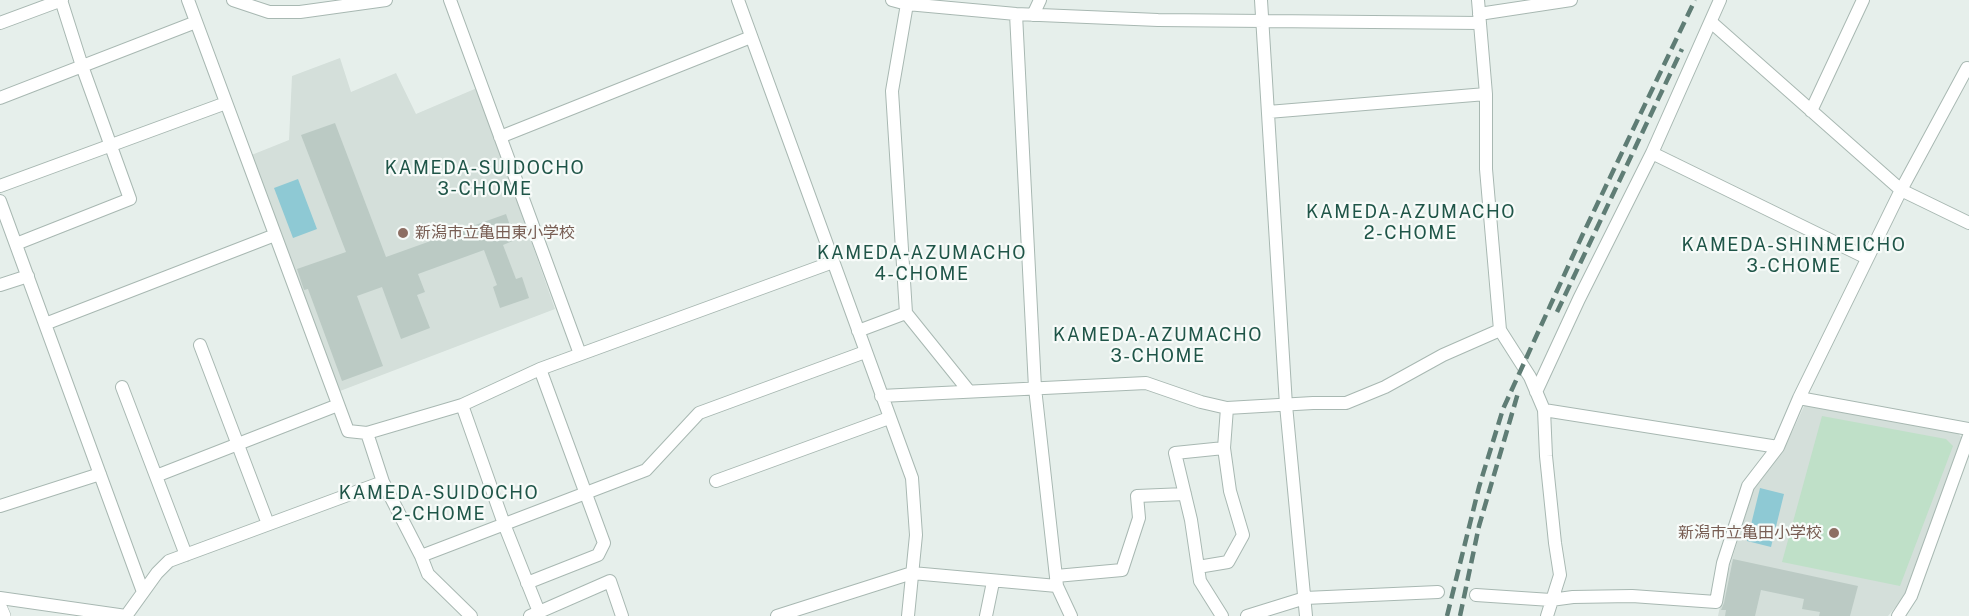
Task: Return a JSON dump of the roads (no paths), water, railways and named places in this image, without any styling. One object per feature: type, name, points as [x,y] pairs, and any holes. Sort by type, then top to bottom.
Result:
[{"type":"street","points":[[0,23],[61,0],[130,200],[16,244]]},
{"type":"street","points":[[188,0],[348,431],[367,433],[462,405],[540,369],[833,262]]},
{"type":"street","points":[[233,0],[269,12],[300,12],[386,0]]},
{"type":"street","points":[[450,0],[580,354]]},
{"type":"street","points":[[738,0],[912,478],[916,535],[908,616]]},
{"type":"street","points":[[892,0],[907,4],[1033,15],[1263,21],[1480,19],[1570,0]]},
{"type":"street","points":[[1033,15],[1040,0]]},
{"type":"street","points":[[1261,0],[1286,405],[1306,616]]},
{"type":"street","points":[[1478,0],[1486,94],[1486,169],[1500,330],[1530,377],[1544,410],[1546,456],[1560,575],[1547,616]]},
{"type":"street","points":[[1536,392],[1579,299],[1652,153],[1720,0]]},
{"type":"street","points":[[1811,111],[1863,0]]},
{"type":"street","points":[[907,4],[892,91],[906,313],[968,390]]},
{"type":"street","points":[[1016,14],[1035,388],[1057,581],[1071,616]]},
{"type":"street","points":[[0,98],[196,22]]},
{"type":"street","points":[[1711,22],[1900,190],[1969,223]]},
{"type":"street","points":[[500,137],[751,37]]},
{"type":"street","points":[[1476,595],[1551,600],[1573,597],[1632,596],[1716,602],[1723,562],[1748,486],[1778,447],[1799,398],[1900,190],[1967,68]]},
{"type":"street","points":[[1268,112],[1486,94]]},
{"type":"street","points":[[0,186],[226,103]]},
{"type":"street","points":[[1652,153],[1867,258]]},
{"type":"street","points":[[0,201],[143,592]]},
{"type":"street","points":[[45,324],[275,235]]},
{"type":"street","points":[[0,285],[28,276]]},
{"type":"street","points":[[858,332],[906,313]]},
{"type":"street","points":[[881,396],[1146,383],[1200,402],[1227,408],[1346,403],[1385,387],[1443,355],[1500,330]]},
{"type":"street","points":[[200,345],[268,525]]},
{"type":"street","points":[[421,556],[646,470],[699,413],[866,352]]},
{"type":"street","points":[[527,583],[598,555],[604,543],[540,369]]},
{"type":"street","points":[[123,387],[186,555]]},
{"type":"street","points":[[1799,398],[1969,429]]},
{"type":"street","points":[[156,476],[338,405]]},
{"type":"street","points":[[462,405],[527,583],[534,614],[610,581],[622,616]]},
{"type":"street","points":[[1198,567],[1228,562],[1243,535],[1230,491],[1224,448],[1227,408]]},
{"type":"street","points":[[1544,410],[1778,447]]},
{"type":"street","points":[[716,481],[889,418]]},
{"type":"street","points":[[367,433],[383,482],[428,574],[471,616]]},
{"type":"street","points":[[1898,616],[1911,596],[1965,457],[1969,436]]},
{"type":"street","points":[[1222,616],[1200,581],[1185,494],[1175,453],[1224,448]]},
{"type":"street","points":[[0,507],[100,474]]},
{"type":"street","points":[[0,598],[78,612],[126,615],[169,561],[383,482]]},
{"type":"street","points":[[777,616],[912,573],[993,582],[1057,581],[1122,570],[1139,518],[1137,496],[1185,494]]},
{"type":"street","points":[[986,616],[993,582]]},
{"type":"street","points":[[1247,616],[1305,598],[1438,592]]},
{"type":"street","points":[[0,609],[3,616]]},
{"type":"water","points":[[298,179],[317,229],[293,238],[274,188]]},
{"type":"water","points":[[1760,488],[1784,494],[1771,547],[1747,541]]},
{"type":"railway","points":[[1447,616],[1479,487],[1503,409],[1582,236],[1695,0]]},
{"type":"railway","points":[[1557,312],[1682,49]]},
{"type":"railway","points":[[1460,616],[1479,526],[1518,393]]},
{"type":"place","name":"新潟市立亀田東小学校","points":[[403,233]]},
{"type":"place","name":"新潟市立亀田小学校","points":[[1834,533]]},
{"type":"district","name":"KAMEDA-SUIDOCHO 3-CHOME","points":[[485,178]]},
{"type":"district","name":"KAMEDA-AZUMACHO 2-CHOME","points":[[1411,222]]},
{"type":"district","name":"KAMEDA-SHINMEICHO 3-CHOME","points":[[1794,255]]},
{"type":"district","name":"KAMEDA-AZUMACHO 4-CHOME","points":[[922,263]]},
{"type":"district","name":"KAMEDA-AZUMACHO 3-CHOME","points":[[1158,345]]},
{"type":"district","name":"KAMEDA-SUIDOCHO 2-CHOME","points":[[439,503]]}]
